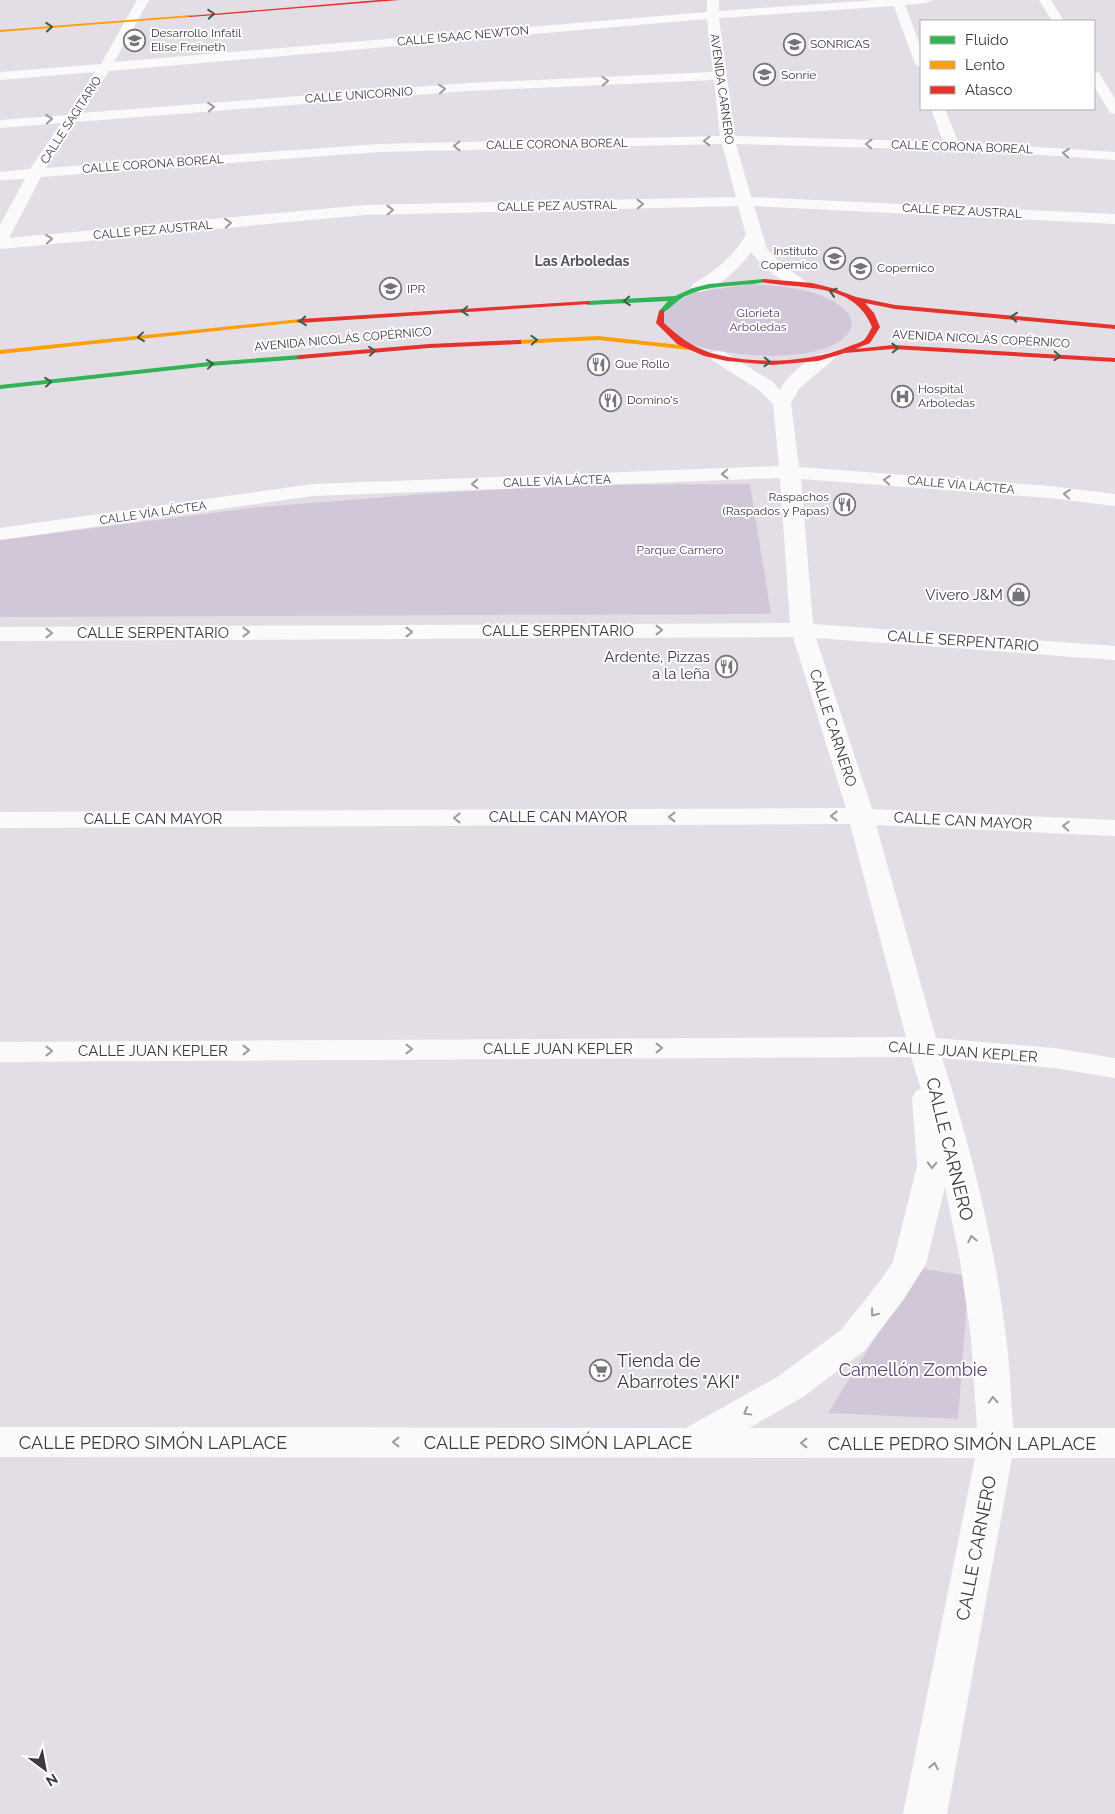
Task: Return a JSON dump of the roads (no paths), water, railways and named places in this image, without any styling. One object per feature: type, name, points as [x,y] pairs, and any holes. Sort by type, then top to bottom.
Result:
[{"type":"main road","points":[[135,9],[398,0]]},
{"type":"main road","points":[[0,30],[156,6]]},
{"type":"main road","points":[[764,281],[800,284],[830,290],[854,299],[872,312],[876,326],[868,340],[846,352],[827,357],[785,362],[740,360],[690,348],[669,336],[660,322],[662,309],[676,298],[699,288],[738,282],[764,281]]},
{"type":"main road","name":"AVENIDA NICOLÁS COPÉRNICO","points":[[0,352],[261,324],[376,315],[676,298]]},
{"type":"main road","name":"AVENIDA NICOLÁS COPÉRNICO","points":[[854,299],[895,307],[1115,327]]},
{"type":"main road","name":"AVENIDA NICOLÁS COPÉRNICO","points":[[0,387],[210,364],[447,345],[598,338],[690,348]]},
{"type":"main road","name":"AVENIDA NICOLÁS COPÉRNICO","points":[[846,352],[893,347],[1115,360]]},
{"type":"street","name":"AVENIDA CARNERO","points":[[713,0],[712,15],[728,140],[754,235],[759,251],[775,267],[800,284]]},
{"type":"street","name":"CALLE ISAAC NEWTON","points":[[0,76],[712,15],[926,0]]},
{"type":"street","points":[[1045,0],[1057,20]]},
{"type":"street","points":[[898,2],[920,61]]},
{"type":"street","name":"CALLE SAGITARIO","points":[[0,240],[36,172],[74,117],[105,67],[135,9]]},
{"type":"street","name":"CALLE UNICORNIO","points":[[0,124],[468,87],[720,76]]},
{"type":"street","points":[[1095,78],[1115,110]]},
{"type":"street","points":[[938,110],[952,146]]},
{"type":"street","name":"CALLE CORONA BOREAL","points":[[0,176],[379,148],[728,140],[952,146],[1115,156]]},
{"type":"street","name":"CALLE PEZ AUSTRAL","points":[[0,244],[365,210],[745,201],[1115,219]]},
{"type":"street","points":[[699,288],[726,271],[744,253],[754,235]]},
{"type":"street","points":[[718,356],[766,386],[782,403],[791,386],[807,371],[827,357]]},
{"type":"street","name":"CALLE CARNERO","points":[[782,403],[790,472],[802,630],[861,816],[923,1047],[948,1127],[977,1261],[989,1337],[996,1444],[925,1814]]},
{"type":"street","name":"CALLE VÍA LÁCTEA","points":[[0,534],[313,490],[790,472],[1050,492],[1115,500]]},
{"type":"street","name":"CALLE SERPENTARIO","points":[[0,634],[802,630],[1115,653]]},
{"type":"street","name":"CALLE CAN MAYOR","points":[[0,820],[861,816],[1115,828]]},
{"type":"street","name":"CALLE CARNERO","points":[[692,1442],[790,1387],[853,1340],[892,1290],[908,1264],[926,1200],[933,1166],[923,1047]]},
{"type":"street","name":"CALLE JUAN KEPLER","points":[[0,1052],[923,1047],[1054,1058],[1115,1068]]},
{"type":"street","name":"CALLE PEDRO SIMÓN LAPLACE","points":[[0,1442],[1115,1443]]},
{"type":"place","name":"Desarrollo Infatil Elise Freineth","points":[[135,40]]},
{"type":"place","name":"SONRICAS","points":[[794,44]]},
{"type":"place","name":"Sonrie","points":[[765,75]]},
{"type":"place","name":"Instituto Copernico","points":[[834,258]]},
{"type":"place","name":"Copernico","points":[[861,268]]},
{"type":"place","name":"IPR","points":[[391,289]]},
{"type":"place","name":"Que Rollo","points":[[599,364]]},
{"type":"place","name":"Hospital Arboledas","points":[[902,396]]},
{"type":"place","name":"Domino's","points":[[611,400]]},
{"type":"place","name":"Raspachos (Raspados y Papas)","points":[[845,504]]},
{"type":"place","name":"Vivero J&M","points":[[1019,595]]},
{"type":"place","name":"Ardente, Pizzas a la leña","points":[[726,666]]},
{"type":"place","name":"Tienda de Abarrotes \"AKI\"","points":[[601,1370]]},
{"type":"district","name":"Las Arboledas","points":[[582,261]]},
{"type":"park label","name":"Glorieta Arboledas","points":[[758,320]]},
{"type":"park label","name":"Parque Carnero","points":[[680,550]]},
{"type":"park label","name":"Camellón Zombie","points":[[913,1369]]}]
